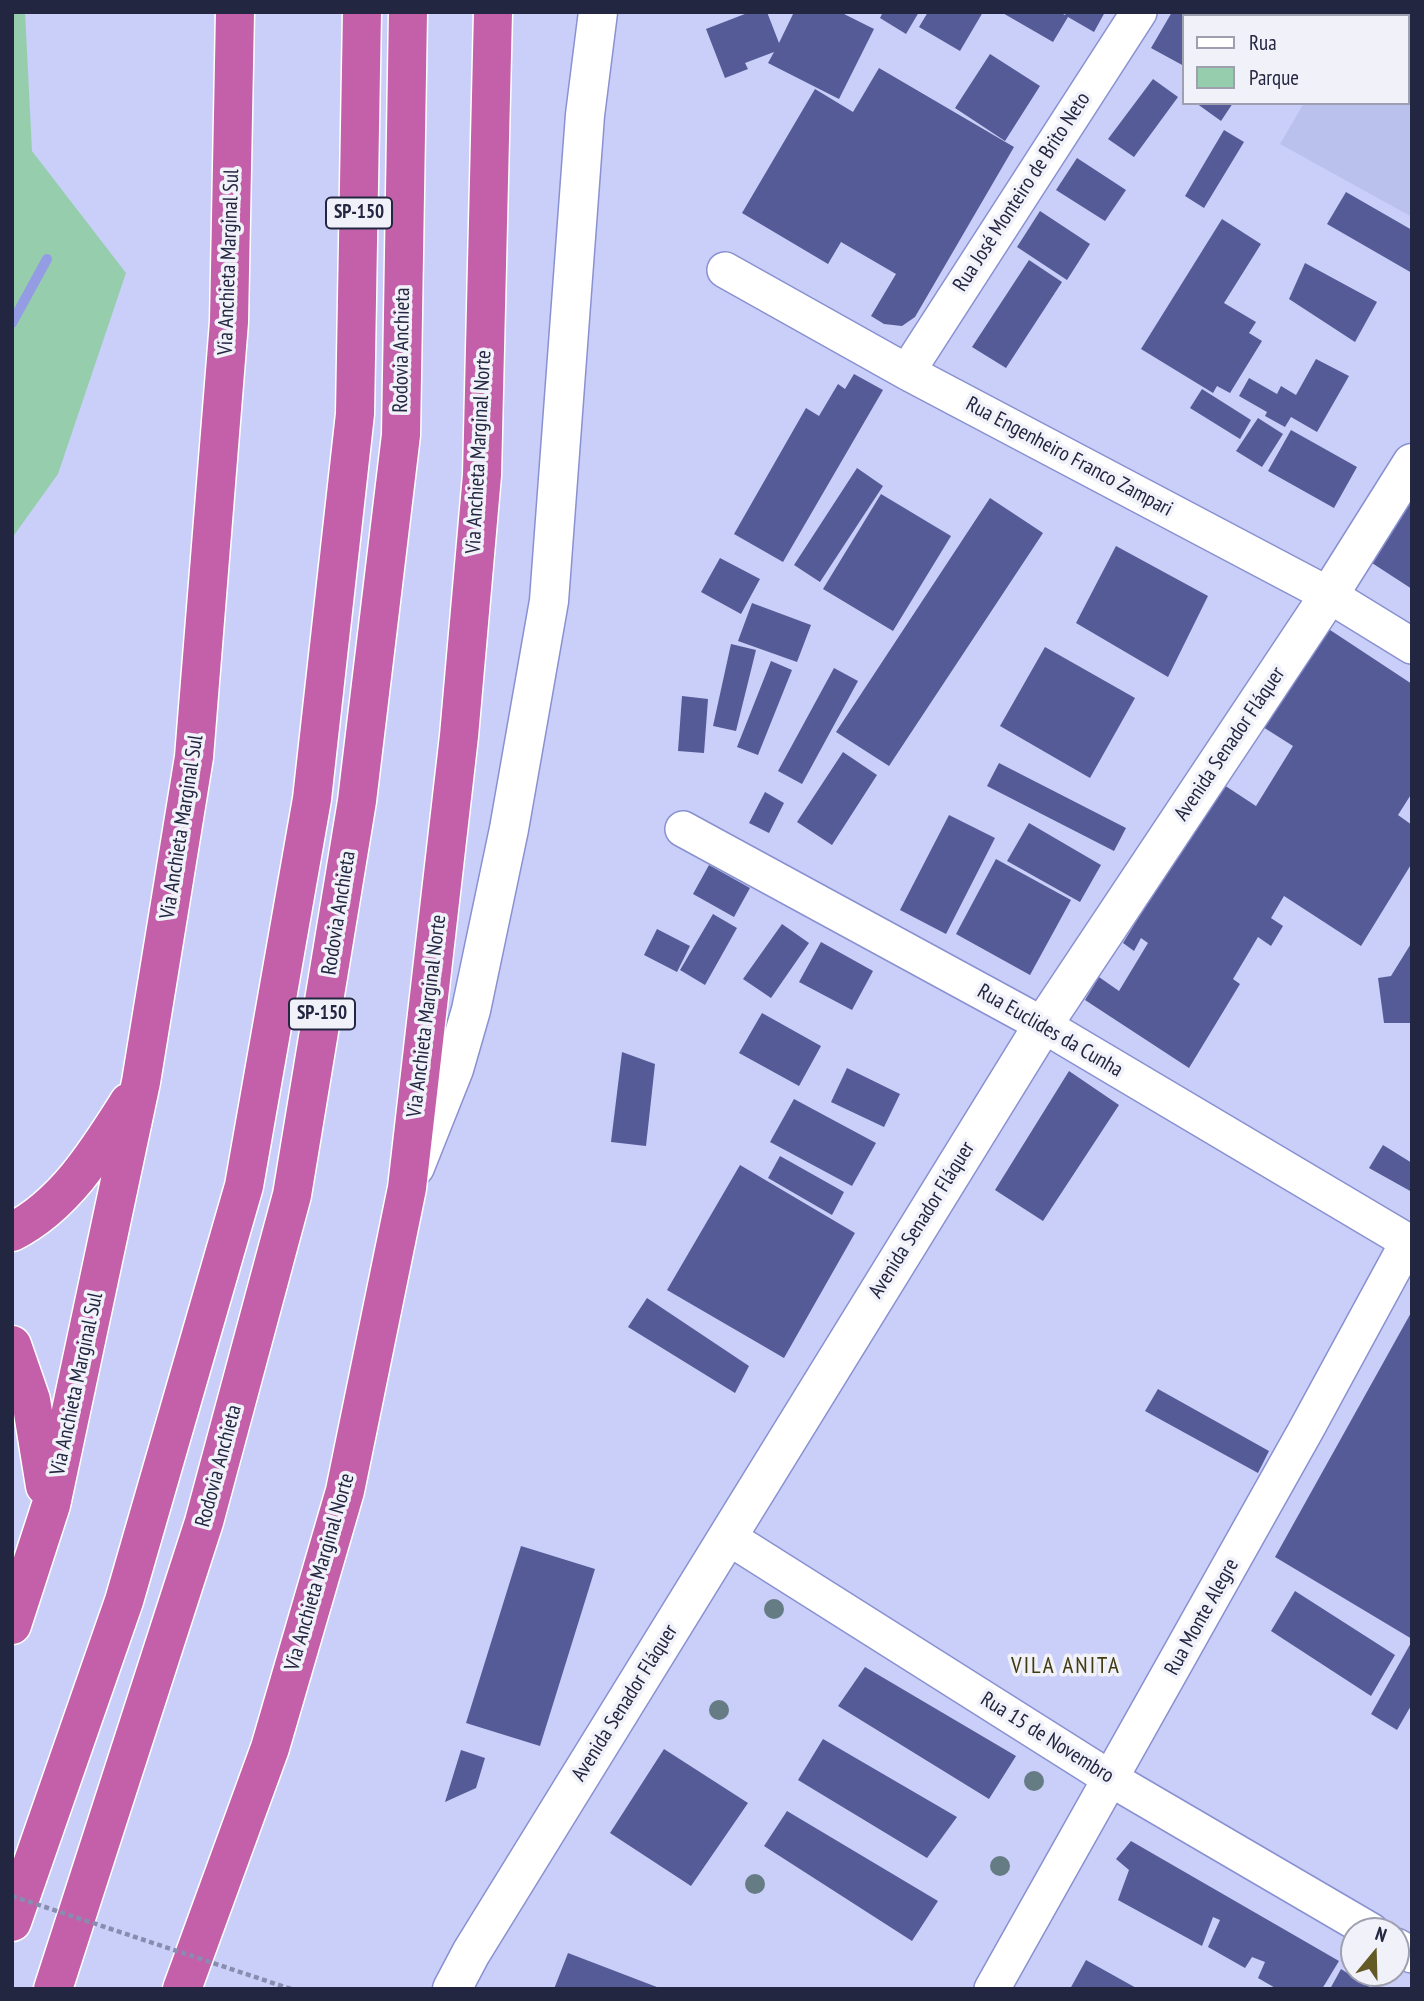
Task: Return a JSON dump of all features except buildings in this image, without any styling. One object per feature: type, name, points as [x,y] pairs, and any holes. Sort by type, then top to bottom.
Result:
[{"type":"highway","name":"Via Anchieta Marginal Sul","points":[[12,1625],[48,1513],[141,1082],[196,744],[229,322],[234,12]]},
{"type":"highway","name":"SP-150","points":[[12,1922],[124,1601],[244,1186],[312,799],[355,414],[362,12]]},
{"type":"highway","name":"Rodovia Anchieta","points":[[53,1989],[204,1522],[292,1195],[357,801],[401,435],[408,12]]},
{"type":"highway","name":"Via Anchieta Marginal Norte","points":[[182,1989],[270,1748],[345,1491],[407,1188],[459,736],[482,475],[493,12]]},
{"type":"highway","points":[[12,1232],[30,1223],[70,1186],[141,1082]]},
{"type":"highway","points":[[12,1345],[32,1401],[48,1513]]},
{"type":"street","points":[[407,1188],[454,1069],[471,1010],[509,829],[549,601],[585,115],[598,12]]},
{"type":"street","name":"Rua José Monteiro de Brito Neto","points":[[907,372],[1139,12]]},
{"type":"street","name":"Rua Engenheiro Franco Zampari","points":[[724,270],[907,372],[1329,595],[1412,646]]},
{"type":"street","name":"Avenida Senador Fláquer","points":[[452,1989],[471,1953],[1043,1025],[1329,595],[1412,463]]},
{"type":"street","name":"Rua Euclides da Cunha","points":[[683,829],[1043,1025],[1410,1243]]},
{"type":"street","name":"Rua Monte Alegre","points":[[992,1989],[1410,1243]]},
{"type":"street","name":"Rua 15 de Novembro","points":[[728,1537],[1111,1779],[1347,1917]]},
{"type":"path","points":[[12,1896],[291,1989]]},
{"type":"shaded area","points":[[1410,98],[1412,99],[1412,217],[1280,144],[1303,105],[1410,105]]},
{"type":"green space","points":[[12,12],[25,12],[32,151],[126,273],[58,474],[12,538]]},
{"type":"waterway","points":[[12,323],[47,259]]},
{"type":"district","name":"VILA ANITA","points":[[1066,1666]]}]
